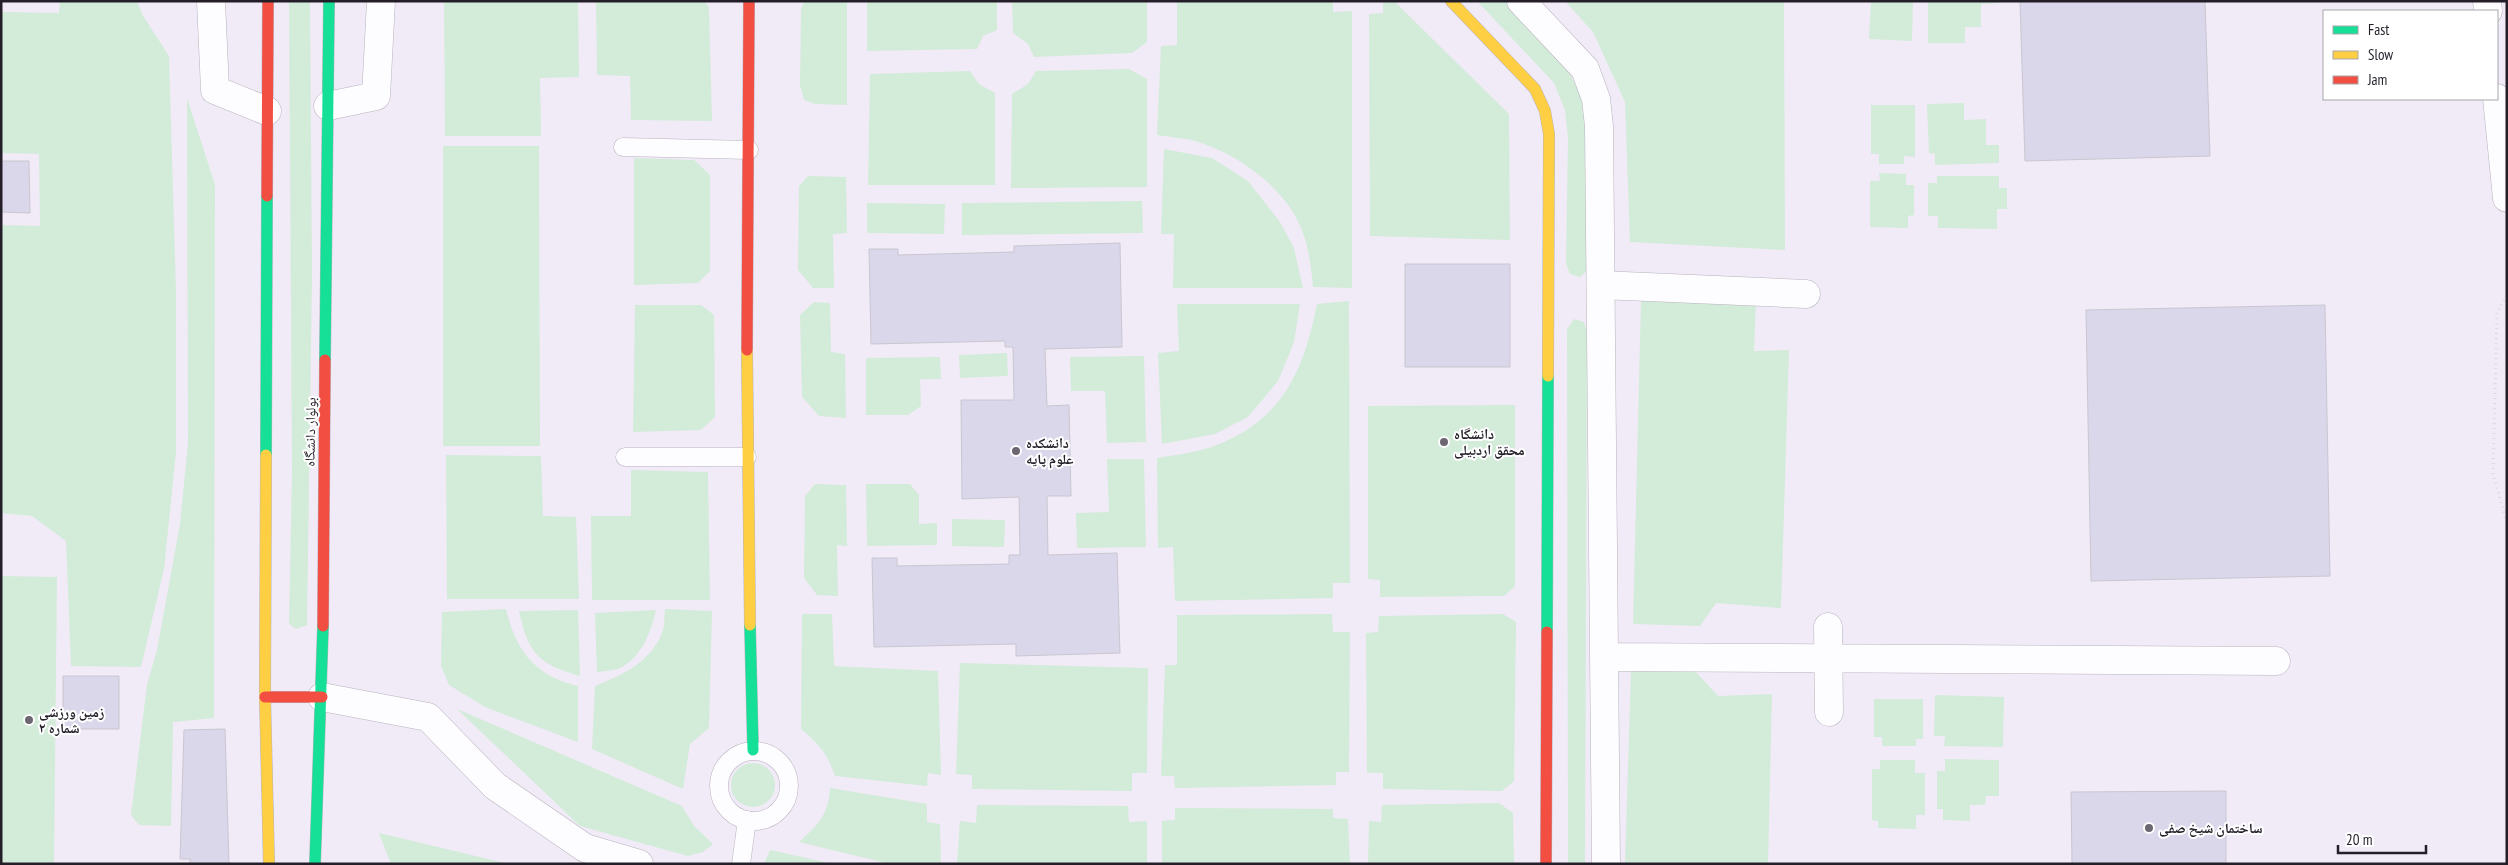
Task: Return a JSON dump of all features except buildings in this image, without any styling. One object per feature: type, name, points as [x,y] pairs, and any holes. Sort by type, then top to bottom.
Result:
[{"type":"main road","points":[[268,1],[265,697],[269,864]]},
{"type":"main road","name":"بولوار دانشگاه","points":[[315,864],[322,697],[329,1]]},
{"type":"main road","points":[[749,1],[747,457],[753,750]]},
{"type":"main road","points":[[1451,1],[1535,89],[1545,111],[1549,134],[1546,864]]},
{"type":"main road","points":[[265,697],[322,697]]},
{"type":"main road","points":[[260,864],[269,846]]},
{"type":"main road","points":[[316,848],[324,864]]},
{"type":"street","points":[[211,1],[215,90],[267,111]]},
{"type":"street","points":[[328,106],[376,96],[381,1]]},
{"type":"street","points":[[1521,1],[1585,69],[1596,99],[1599,126],[1606,864]]},
{"type":"street","points":[[2497,100],[2507,198]]},
{"type":"street","points":[[1601,285],[1806,294]]},
{"type":"street","points":[[1828,627],[1829,712]]},
{"type":"street","points":[[1604,657],[2276,661]]},
{"type":"street","points":[[322,697],[428,717],[495,786],[584,856],[639,864]]},
{"type":"lane","points":[[623,147],[749,150]]},
{"type":"lane","points":[[625,457],[747,457]]},
{"type":"lane","points":[[753,750],[775,758],[786,772],[789,789],[786,800],[779,810],[770,817],[759,821],[747,820],[736,816],[727,809],[721,799],[718,788],[724,766],[742,752],[753,750]]},
{"type":"lane","points":[[741,864],[747,820]]},
{"type":"path","points":[[2507,296],[2497,312],[2493,474],[2507,523]]},
{"type":"green space","points":[[60,1],[137,1],[142,14],[169,56],[176,292],[176,452],[164,569],[141,667],[71,666],[66,541],[32,516],[1,513],[1,225],[40,226],[39,154],[1,153],[1,12],[59,13]]},
{"type":"green space","points":[[289,1],[310,1],[312,275],[307,625],[296,629],[289,624],[292,472]]},
{"type":"green space","points":[[444,1],[578,1],[579,77],[540,78],[541,136],[445,136]]},
{"type":"green space","points":[[596,1],[704,1],[709,7],[712,121],[631,120],[630,76],[597,75]]},
{"type":"green space","points":[[804,1],[847,1],[847,105],[815,104],[804,100],[800,85],[801,9]]},
{"type":"green space","points":[[867,1],[997,1],[997,30],[983,36],[977,49],[867,51]]},
{"type":"green space","points":[[1012,1],[1147,1],[1147,42],[1132,53],[1034,57],[1028,44],[1013,33]]},
{"type":"green space","points":[[1177,1],[1333,1],[1333,12],[1352,11],[1352,288],[1313,287],[1308,250],[1301,228],[1283,198],[1257,173],[1211,146],[1195,141],[1157,135],[1161,46],[1177,45]]},
{"type":"green space","points":[[1383,1],[1394,1],[1509,114],[1510,240],[1370,236],[1369,14],[1383,13]]},
{"type":"green space","points":[[1477,1],[1505,1],[1566,66],[1578,90],[1588,119],[1587,271],[1580,277],[1570,274],[1566,263],[1568,138],[1565,110],[1554,83]]},
{"type":"green space","points":[[1565,1],[1784,1],[1785,250],[1630,242],[1625,102],[1593,32]]},
{"type":"green space","points":[[1871,1],[1913,1],[1912,41],[1869,39]]},
{"type":"green space","points":[[1928,1],[1999,1],[1999,3],[1981,4],[1981,27],[1965,27],[1965,43],[1928,43]]},
{"type":"green space","points":[[1129,69],[1147,79],[1147,187],[1011,188],[1012,94],[1028,84],[1036,71]]},
{"type":"green space","points":[[970,71],[979,84],[995,93],[995,185],[868,185],[870,74]]},
{"type":"green space","points":[[187,98],[215,185],[214,718],[173,722],[171,826],[139,825],[131,815],[147,685],[157,650],[180,524],[188,443]]},
{"type":"green space","points":[[1964,103],[1964,120],[1986,119],[1986,145],[1999,145],[1999,163],[1935,165],[1935,154],[1929,153],[1927,104]]},
{"type":"green space","points":[[1871,105],[1915,105],[1915,157],[1904,156],[1904,164],[1879,164],[1879,154],[1871,154]]},
{"type":"green space","points":[[443,146],[539,146],[540,446],[443,446]]},
{"type":"green space","points":[[1164,149],[1212,158],[1248,181],[1280,222],[1294,248],[1303,288],[1173,288],[1174,234],[1161,234]]},
{"type":"green space","points":[[634,158],[694,160],[710,175],[710,271],[698,283],[634,285]]},
{"type":"green space","points":[[1879,173],[1906,174],[1906,185],[1914,185],[1914,215],[1908,216],[1908,228],[1870,227],[1870,181],[1880,181]]},
{"type":"green space","points":[[808,176],[846,177],[847,233],[833,234],[834,288],[813,288],[798,270],[799,186]]},
{"type":"green space","points":[[1937,176],[1999,176],[1999,188],[2007,188],[2007,209],[1997,209],[1997,229],[1938,228],[1938,216],[1928,216],[1928,183],[1937,183]]},
{"type":"green space","points":[[1142,201],[1143,233],[962,235],[962,203]]},
{"type":"green space","points":[[867,203],[945,204],[944,234],[867,233]]},
{"type":"green space","points":[[1641,300],[1756,303],[1754,351],[1789,350],[1781,608],[1716,603],[1700,626],[1633,624]]},
{"type":"green space","points":[[1349,301],[1350,583],[1333,583],[1333,598],[1175,601],[1173,547],[1158,548],[1157,458],[1217,445],[1240,434],[1259,421],[1287,389],[1297,371],[1312,328],[1317,304]]},
{"type":"green space","points":[[814,302],[830,303],[831,352],[845,354],[846,418],[819,416],[802,397],[800,315]]},
{"type":"green space","points":[[1177,304],[1300,304],[1294,342],[1278,381],[1248,417],[1215,434],[1162,444],[1158,353],[1179,351]]},
{"type":"green space","points":[[635,305],[701,305],[714,315],[715,417],[701,430],[633,432]]},
{"type":"green space","points":[[1574,319],[1584,322],[1587,333],[1585,864],[1568,864],[1567,329]]},
{"type":"green space","points":[[1007,353],[1008,376],[960,378],[959,355]]},
{"type":"green space","points":[[1144,356],[1146,442],[1107,443],[1105,391],[1071,391],[1070,357]]},
{"type":"green space","points":[[940,357],[941,379],[920,379],[921,406],[908,415],[866,415],[866,358]]},
{"type":"green space","points":[[1515,405],[1515,586],[1504,596],[1380,597],[1380,580],[1368,579],[1368,406]]},
{"type":"green space","points":[[446,455],[541,456],[543,516],[576,517],[579,599],[447,599]]},
{"type":"green space","points":[[1107,459],[1144,459],[1146,547],[1077,548],[1076,513],[1109,512]]},
{"type":"green space","points":[[631,470],[708,472],[710,600],[592,600],[591,516],[631,516]]},
{"type":"green space","points":[[815,484],[846,485],[847,546],[837,545],[838,596],[817,595],[804,578],[805,496]]},
{"type":"green space","points":[[866,484],[910,484],[919,495],[919,524],[937,523],[937,545],[867,546]]},
{"type":"green space","points":[[952,519],[1005,520],[1004,547],[952,546]]},
{"type":"green space","name":"زمین ورزشی شماره ۲","points":[[1,576],[57,577],[54,864],[1,864]]},
{"type":"green space","points":[[506,609],[515,637],[530,660],[550,676],[578,686],[578,742],[485,707],[449,685],[441,666],[442,612]]},
{"type":"green space","points":[[665,609],[712,611],[709,728],[690,744],[683,789],[592,749],[595,686],[625,672],[643,660],[657,643],[663,631]]},
{"type":"green space","points":[[578,610],[580,676],[554,667],[537,655],[526,637],[519,611]]},
{"type":"green space","points":[[656,610],[648,635],[640,651],[620,668],[597,672],[595,613]]},
{"type":"green space","points":[[802,614],[832,614],[834,666],[938,671],[941,775],[928,773],[927,786],[835,776],[822,750],[801,729]]},
{"type":"green space","points":[[1332,614],[1333,632],[1350,632],[1349,772],[1336,772],[1336,785],[1175,788],[1174,776],[1161,776],[1165,665],[1177,665],[1177,615]]},
{"type":"green space","points":[[1503,614],[1516,622],[1514,781],[1502,791],[1383,789],[1383,773],[1367,773],[1366,633],[1378,632],[1379,616]]},
{"type":"green space","points":[[960,663],[1148,668],[1147,773],[1132,773],[1132,791],[972,789],[972,775],[956,774]]},
{"type":"green space","points":[[1631,671],[1695,671],[1718,696],[1772,694],[1768,864],[1625,864]]},
{"type":"green space","points":[[1935,695],[2004,697],[2003,747],[1944,746],[1945,736],[1934,736]]},
{"type":"green space","points":[[1874,699],[1923,699],[1923,739],[1916,739],[1916,746],[1882,746],[1882,737],[1874,737]]},
{"type":"green space","points":[[457,709],[682,806],[694,826],[713,844],[703,852],[688,856],[580,826]]},
{"type":"green space","points":[[1945,759],[1999,760],[1999,796],[1986,796],[1985,805],[1970,805],[1970,821],[1943,820],[1943,809],[1937,809],[1937,771],[1945,771]]},
{"type":"green space","points":[[1880,760],[1915,760],[1915,773],[1925,773],[1925,815],[1916,815],[1916,829],[1878,828],[1878,821],[1872,820],[1872,769],[1880,769]]},
{"type":"green space","points":[[753,763],[765,767],[771,773],[775,785],[771,797],[765,803],[753,807],[741,803],[735,797],[731,785],[735,773],[741,767]]},
{"type":"green space","points":[[830,788],[927,804],[927,822],[940,824],[941,864],[890,864],[799,842],[812,830],[825,812]]},
{"type":"green space","points":[[1499,803],[1513,813],[1514,864],[1368,864],[1369,821],[1381,822],[1382,805]]},
{"type":"green space","points":[[977,805],[1128,806],[1129,822],[1147,821],[1147,864],[957,864],[960,821],[976,823]]},
{"type":"green space","points":[[1175,808],[1333,809],[1333,818],[1348,819],[1350,864],[1162,864],[1162,821],[1175,820]]},
{"type":"green space","points":[[379,833],[509,864],[391,864]]},
{"type":"green space","points":[[770,850],[833,864],[764,864]]},
{"type":"traffic: fast","points":[[325,360],[329,1]]},
{"type":"traffic: fast","points":[[266,455],[267,196]]},
{"type":"traffic: fast","points":[[1547,632],[1548,376]]},
{"type":"traffic: fast","points":[[750,625],[753,750]]},
{"type":"traffic: fast","points":[[315,864],[323,626]]},
{"type":"traffic: slow","points":[[1451,1],[1535,89],[1545,111],[1549,134],[1548,376]]},
{"type":"traffic: slow","points":[[747,350],[750,625]]},
{"type":"traffic: slow","points":[[266,455],[265,697],[269,864]]},
{"type":"traffic: jam","points":[[267,196],[268,1]]},
{"type":"traffic: jam","points":[[747,350],[749,1]]},
{"type":"traffic: jam","points":[[323,626],[325,360]]},
{"type":"traffic: jam","points":[[1546,864],[1547,632]]},
{"type":"traffic: jam","points":[[265,697],[322,697]]},
{"type":"place","name":"دانشگاه محقق اردبیلی","points":[[1444,442]]},
{"type":"place","name":"دانشکده علوم پایه","points":[[1016,451]]},
{"type":"place","name":"زمین ورزشی شماره ۲","points":[[29,720]]},
{"type":"place","name":"ساختمان شیخ صفی","points":[[2149,828]]}]
